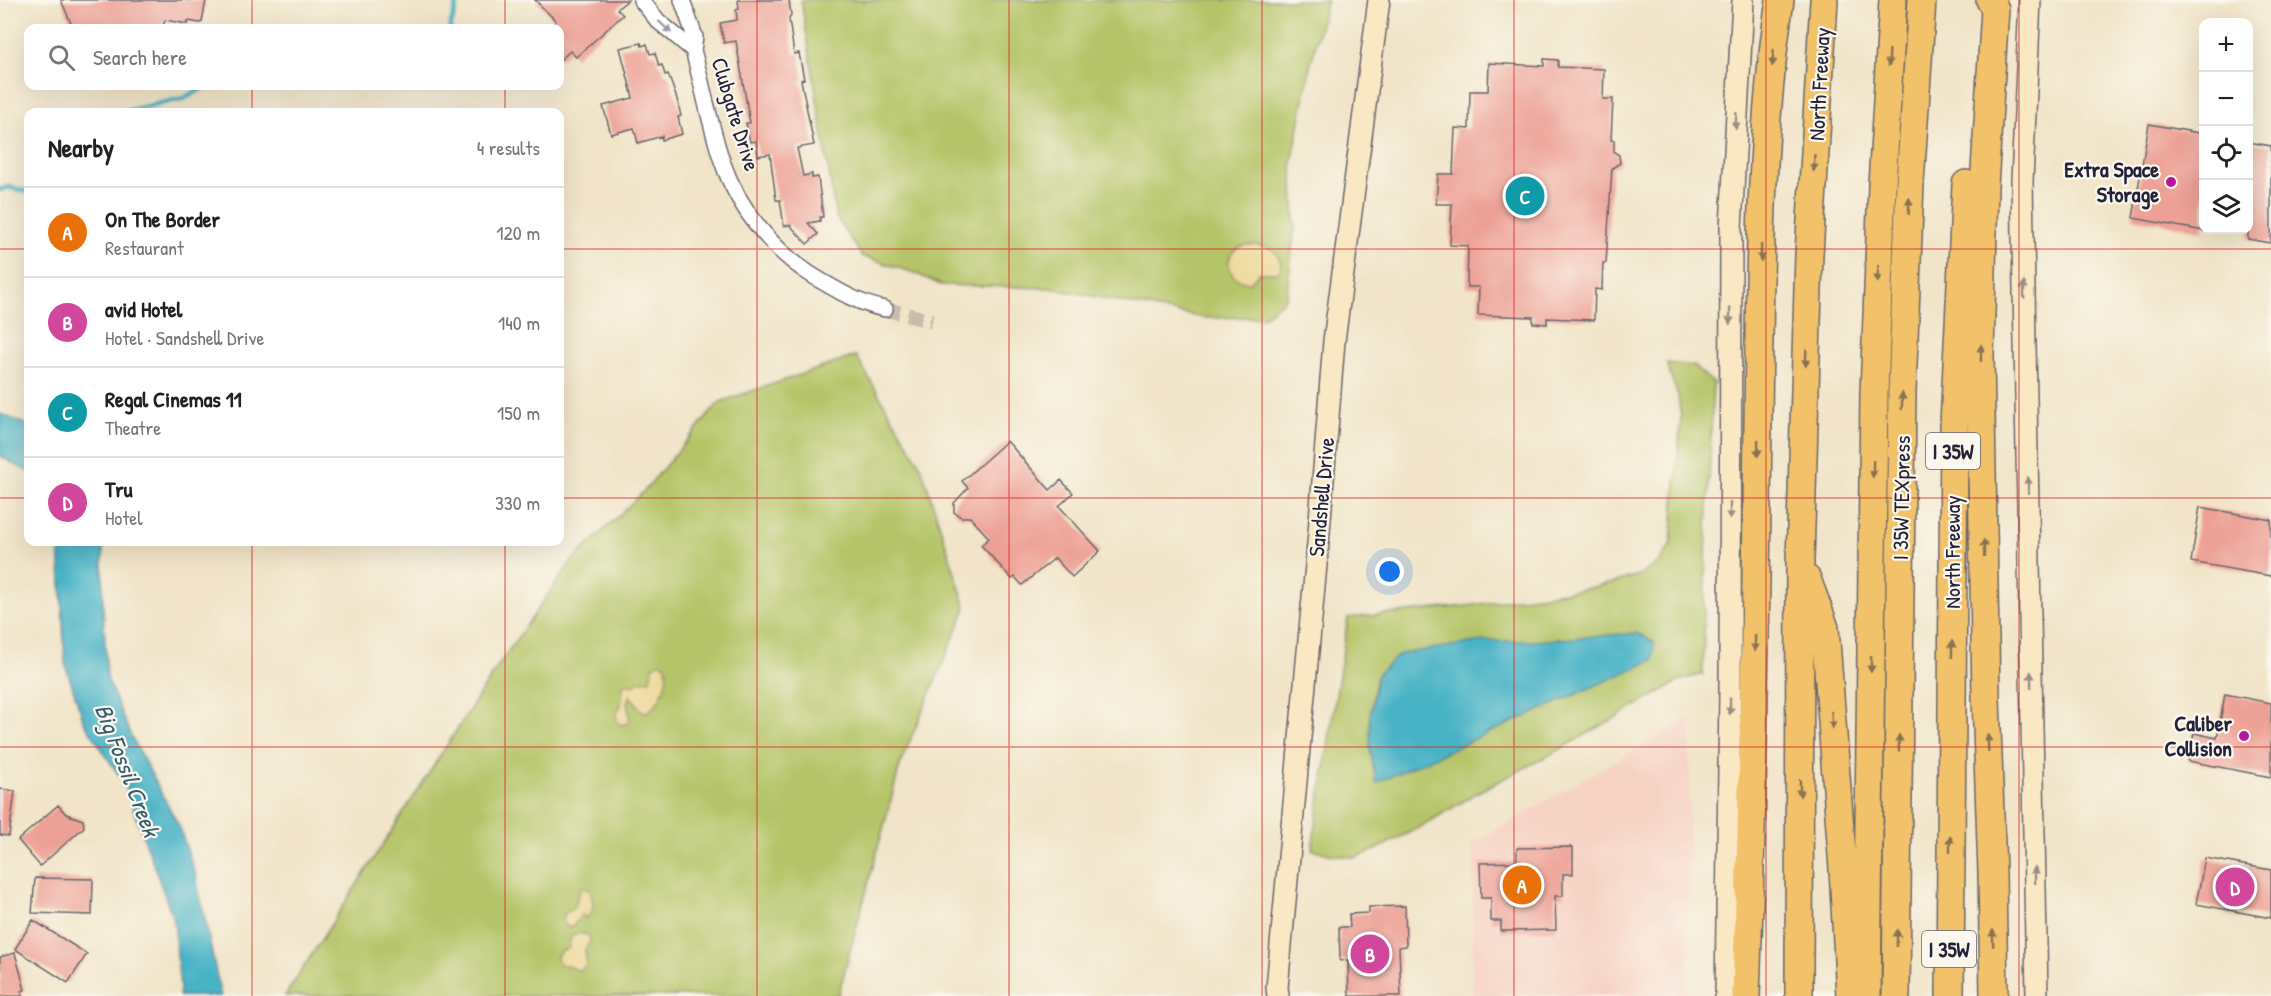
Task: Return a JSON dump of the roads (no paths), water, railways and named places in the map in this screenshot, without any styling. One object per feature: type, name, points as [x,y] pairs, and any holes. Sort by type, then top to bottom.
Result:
[{"type":"highway","points":[[1746,996],[1752,836],[1762,182],[1775,32],[1780,0]]},
{"type":"highway","name":"North Freeway","points":[[1799,996],[1800,561],[1809,254],[1824,0]]},
{"type":"highway","name":"I 35W TEXpress","points":[[1868,996],[1874,393],[1893,0]]},
{"type":"highway","name":"I 35W TEXpress","points":[[1896,996],[1902,392],[1910,183],[1922,0]]},
{"type":"highway","name":"North Freeway","points":[[1950,996],[1954,425],[1976,0]]},
{"type":"highway","points":[[1990,0],[1995,9],[1984,186],[1980,357],[1994,996]]},
{"type":"highway","points":[[1800,561],[1825,628],[1844,869],[1850,996]]},
{"type":"main road","name":"Sandshell Drive","points":[[1278,996],[1334,341],[1379,0]]},
{"type":"main road","points":[[1726,996],[1730,691],[1731,228],[1743,0]]},
{"type":"main road","points":[[2030,0],[2022,181],[2037,996]]},
{"type":"street","points":[[641,0],[658,21],[693,50]]},
{"type":"street","name":"Clubgate Drive","points":[[682,0],[695,38],[693,50],[723,163],[736,192],[767,239],[801,269],[847,297],[885,309]]},
{"type":"water","points":[[0,414],[24,423],[24,470],[0,456]]},
{"type":"water","name":"Big Fossil Creek","points":[[59,546],[103,546],[103,608],[107,678],[130,734],[179,826],[196,876],[221,996],[179,996],[174,921],[124,783],[84,722],[65,664]]},
{"type":"water","points":[[1636,633],[1654,642],[1653,660],[1376,783],[1370,748],[1370,716],[1377,675],[1400,654],[1483,641],[1533,641]]},
{"type":"waterway","points":[[451,24],[458,0]]},
{"type":"waterway","points":[[139,108],[185,98],[199,90]]},
{"type":"waterway","points":[[0,190],[8,187],[24,191]]},
{"type":"tunnel","points":[[885,309],[932,321]]},
{"type":"place","name":"Extra Space Storage","points":[[2171,182]]},
{"type":"place","name":"Regal Cinemas 11","points":[[1525,196]]},
{"type":"place","name":"Caliber Collision","points":[[2244,736]]},
{"type":"place","name":"On The Border","points":[[1522,885]]},
{"type":"place","name":"Tru","points":[[2235,887]]},
{"type":"place","name":"avid Hotel","points":[[1370,954]]}]
